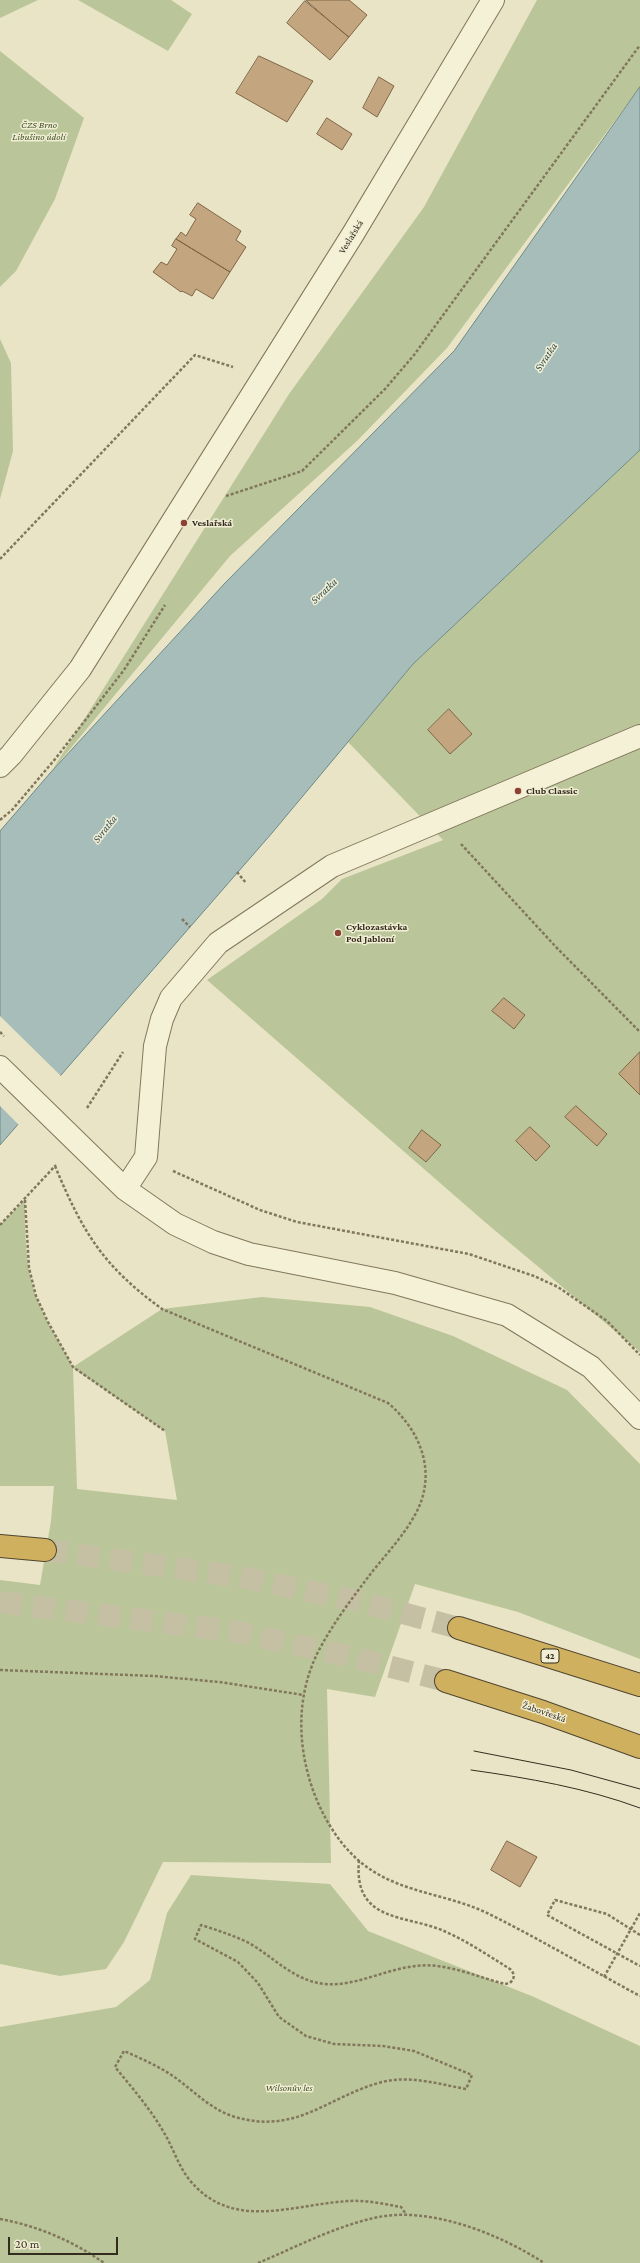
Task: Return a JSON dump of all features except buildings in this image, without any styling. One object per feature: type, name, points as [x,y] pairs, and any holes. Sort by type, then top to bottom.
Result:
[{"type":"highway","points":[[0,1546],[45,1550]]},
{"type":"highway","name":"42","points":[[459,1628],[640,1685]]},
{"type":"highway","name":"Žabovřeská","points":[[446,1681],[543,1712],[640,1747]]},
{"type":"street","name":"Veslařská","points":[[0,766],[11,755],[80,669],[178,511],[354,234],[493,0]]},
{"type":"street","points":[[125,1189],[146,1157],[155,1046],[162,1019],[171,998],[218,943],[332,866],[440,822],[640,736]]},
{"type":"street","points":[[0,1067],[52,1118],[71,1134],[99,1165],[125,1189],[175,1224],[212,1242],[249,1254],[301,1266],[395,1283],[507,1315],[591,1367],[640,1418]]},
{"type":"path","points":[[178,511],[302,471],[385,389],[414,355],[640,45]]},
{"type":"path","points":[[0,559],[195,355],[264,376]]},
{"type":"path","points":[[0,820],[12,810],[51,763],[124,670],[165,605]]},
{"type":"path","points":[[440,822],[556,947],[640,1032]]},
{"type":"path","points":[[238,872],[246,883]]},
{"type":"path","points":[[182,919],[190,927]]},
{"type":"path","points":[[0,1225],[25,1200],[55,1166],[71,1134],[127,1046]]},
{"type":"path","points":[[146,1157],[177,1173],[260,1210],[297,1222],[469,1254],[534,1276],[558,1287],[607,1321],[640,1355]]},
{"type":"path","points":[[55,1166],[71,1204],[89,1238],[110,1265],[134,1288],[162,1309],[388,1403],[406,1420],[419,1440],[424,1458],[426,1475],[424,1494],[417,1511],[408,1526],[356,1593],[329,1633],[309,1673],[304,1695],[300,1726],[303,1757],[311,1787],[334,1832],[358,1860],[379,1875],[401,1887],[453,1899],[485,1912],[640,1996]]},
{"type":"path","points":[[25,1200],[28,1268],[36,1296],[48,1322],[73,1367],[165,1431]]},
{"type":"path","points":[[0,1670],[154,1676],[219,1682],[304,1695]]},
{"type":"path","points":[[358,1860],[357,1877],[362,1890],[379,1910],[390,1917],[429,1925],[445,1932],[510,1969],[514,1973],[514,1978],[510,1983],[505,1984],[438,1966],[424,1965],[340,1984],[323,1984],[305,1980],[289,1972],[266,1954],[228,1934],[201,1925],[195,1939],[238,1962],[258,1983],[279,2017],[306,2036],[334,2044],[383,2046],[430,2056],[472,2075],[466,2089],[415,2080],[383,2082],[368,2086],[301,2117],[266,2122],[235,2117],[222,2112],[156,2066],[124,2051],[115,2067],[145,2103],[167,2138],[187,2177],[198,2190],[227,2208],[260,2212],[352,2201],[401,2207],[406,2214]]},
{"type":"path","points":[[640,1935],[607,1914],[554,1900],[546,1915],[640,1966]]},
{"type":"path","points":[[604,1977],[640,1913]]},
{"type":"path","points":[[258,2263],[339,2229],[375,2217],[406,2214],[455,2222],[521,2249],[544,2263]]},
{"type":"path","points":[[0,2219],[17,2222],[62,2237],[104,2263]]},
{"type":"green space","points":[[0,0],[38,0],[0,18]]},
{"type":"green space","points":[[78,0],[171,0],[192,14],[168,51]]},
{"type":"green space","points":[[537,0],[640,0],[640,87],[447,348],[357,441],[230,556],[51,772],[289,394],[424,207]]},
{"type":"green space","name":"ČZS Brno Libušino údolí","points":[[0,51],[84,118],[55,199],[16,271],[0,287]]},
{"type":"green space","points":[[0,339],[11,363],[13,451],[0,499]]},
{"type":"green space","points":[[640,450],[640,1352],[486,1223],[207,980],[322,899],[342,879],[443,840],[348,742],[413,664]]},
{"type":"green space","points":[[25,1200],[26,1249],[32,1285],[44,1315],[73,1367],[162,1309],[262,1297],[370,1307],[453,1336],[567,1390],[640,1464],[640,1659],[518,1612],[415,1584],[375,1697],[327,1689],[331,1863],[163,1862],[124,1942],[106,1969],[60,1976],[0,1964],[0,1580],[40,1585],[51,1521],[54,1486],[0,1486],[0,1225]],"holes":[[[73,1368],[165,1431],[177,1500],[77,1489]]]},
{"type":"green space","name":"Wilsonův les","points":[[191,1875],[330,1884],[368,1931],[534,1997],[640,2046],[640,2263],[0,2263],[0,2027],[116,2007],[150,1980],[167,1913]]},
{"type":"water","name":"Svratka","points":[[640,87],[640,450],[413,664],[272,833],[0,1145],[0,831],[51,772],[225,583],[454,351]]},
{"type":"pier","points":[[0,1016],[62,1077],[20,1126],[0,1106]]},
{"type":"tunnel","points":[[45,1550],[241,1577],[357,1601],[459,1628]]},
{"type":"tunnel","points":[[0,1602],[232,1631],[344,1655],[446,1681]]},
{"type":"tram line","points":[[474,1751],[571,1770],[640,1789]]},
{"type":"tram line","points":[[471,1770],[557,1784],[640,1808]]},
{"type":"place","name":"Veslařská","points":[[184,523]]},
{"type":"place","name":"Club Classic","points":[[518,791]]},
{"type":"place","name":"Cyklozastávka Pod Jabloní","points":[[338,933]]}]
